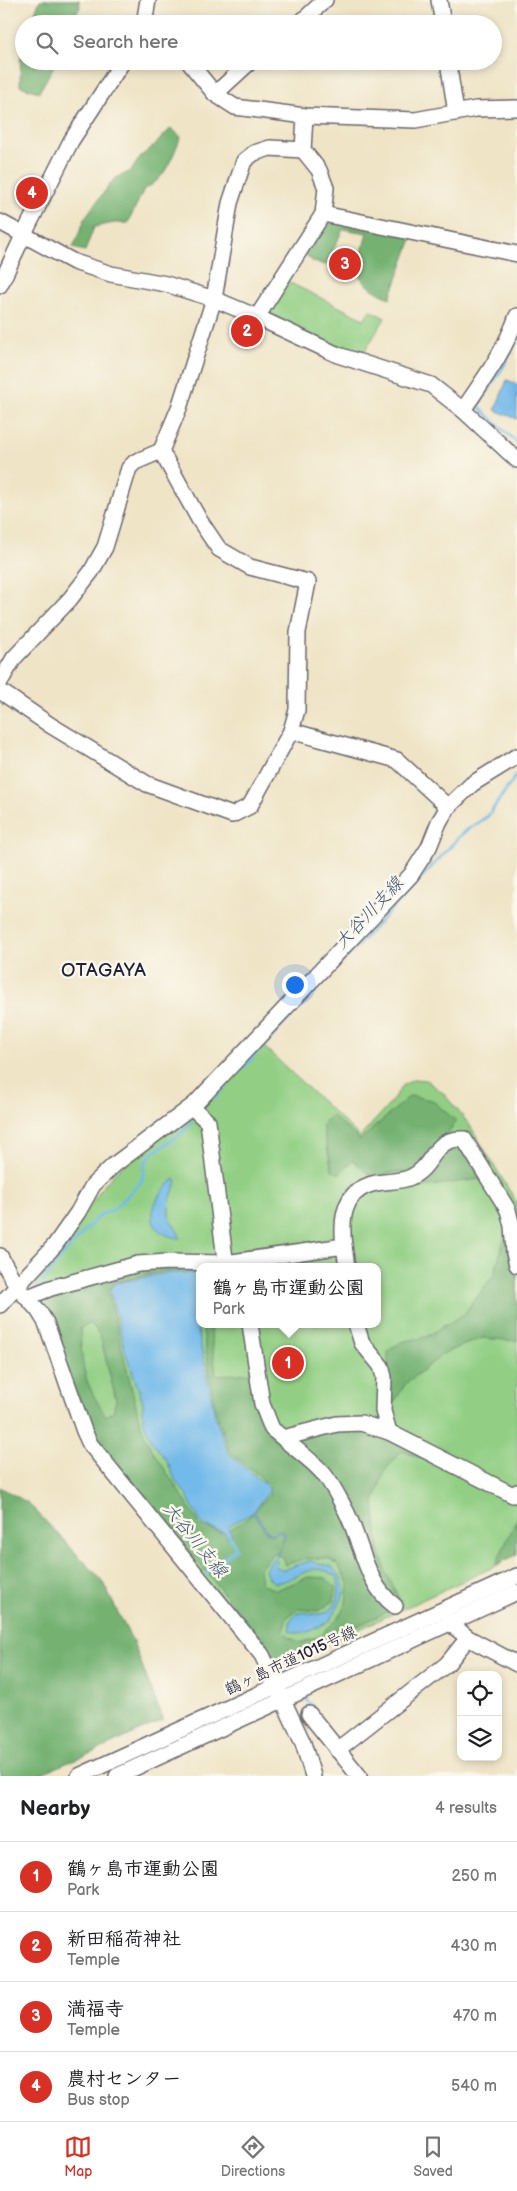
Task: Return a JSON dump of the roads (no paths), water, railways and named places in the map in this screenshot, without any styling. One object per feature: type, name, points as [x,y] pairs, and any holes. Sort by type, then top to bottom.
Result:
[{"type":"street","points":[[146,15],[148,0]]},
{"type":"street","points":[[309,15],[325,0]]},
{"type":"street","points":[[439,0],[442,15]]},
{"type":"street","points":[[0,285],[71,142],[117,70]]},
{"type":"street","points":[[195,70],[215,94],[235,107],[305,116],[416,120],[476,109],[517,108]]},
{"type":"street","points":[[215,94],[241,70]]},
{"type":"street","points":[[449,70],[456,113]]},
{"type":"street","points":[[257,317],[323,214],[326,188],[319,170],[303,150],[305,116]]},
{"type":"street","points":[[0,682],[14,658],[70,599],[91,572],[105,547],[129,468],[135,462],[161,451],[179,408],[214,299],[230,203],[244,161],[254,153],[270,148],[303,150]]},
{"type":"street","points":[[323,214],[517,254]]},
{"type":"street","points":[[0,222],[74,262],[111,274],[166,284],[214,299],[338,355],[368,367],[404,375],[431,386],[462,410],[517,460]]},
{"type":"street","points":[[462,410],[502,353],[517,316]]},
{"type":"street","points":[[0,691],[50,725],[147,784],[232,815],[250,806],[291,732],[297,710],[298,632],[308,582],[250,567],[220,549],[200,521],[161,451]]},
{"type":"street","points":[[291,732],[396,760],[448,807]]},
{"type":"street","points":[[22,1292],[78,1212],[93,1186],[114,1165],[195,1104],[411,875],[430,846],[439,822],[448,807],[472,784],[517,756]]},
{"type":"street","points":[[197,1112],[208,1122],[225,1263]]},
{"type":"street","points":[[346,1263],[343,1213],[351,1197],[368,1185],[411,1177],[427,1164],[442,1144],[452,1138],[464,1140],[508,1210],[517,1265]]},
{"type":"street","points":[[238,1263],[344,1246]]},
{"type":"street","points":[[0,1256],[22,1292],[46,1323],[90,1444],[262,1655],[303,1743],[313,1776]]},
{"type":"street","points":[[0,1305],[22,1292],[51,1288],[138,1264],[169,1262],[196,1263]]},
{"type":"street","points":[[251,1328],[262,1404],[272,1429],[327,1478],[358,1537],[373,1582],[383,1597],[395,1606]]},
{"type":"street","points":[[357,1328],[362,1343],[381,1366],[384,1377],[383,1411],[389,1432]]},
{"type":"street","points":[[283,1438],[337,1424],[361,1423],[389,1432],[513,1495],[517,1492]]},
{"type":"street","name":"鶴ヶ島市道1015号線","points":[[118,1776],[517,1576]]},
{"type":"street","name":"鶴ヶ島市道1015号線","points":[[79,1776],[281,1693],[517,1592]]},
{"type":"street","points":[[449,1622],[468,1638],[517,1664]]},
{"type":"street","points":[[337,1750],[447,1664],[468,1638]]},
{"type":"street","points":[[309,1714],[359,1776]]},
{"type":"water","points":[[507,380],[517,384],[517,419],[495,410]]},
{"type":"water","points":[[175,1179],[177,1181],[170,1202],[169,1214],[180,1238],[167,1235],[158,1230],[154,1223],[153,1214],[159,1196]]},
{"type":"water","points":[[166,1273],[196,1275],[196,1328],[198,1328],[215,1415],[228,1453],[270,1490],[254,1511],[267,1531],[272,1534],[277,1530],[283,1531],[285,1536],[275,1566],[283,1571],[310,1561],[332,1567],[341,1578],[344,1589],[342,1599],[330,1621],[308,1632],[297,1633],[290,1631],[290,1620],[294,1616],[304,1612],[320,1614],[331,1609],[337,1600],[339,1588],[337,1576],[319,1569],[275,1583],[268,1578],[265,1570],[278,1552],[283,1537],[282,1532],[272,1535],[266,1532],[253,1512],[228,1528],[232,1535],[228,1538],[225,1533],[207,1527],[200,1521],[186,1494],[176,1482],[166,1459],[152,1442],[143,1421],[143,1402],[126,1354],[110,1290],[116,1283]]},
{"type":"waterway","name":"大谷川支線","points":[[517,339],[503,367],[478,406],[517,443]]},
{"type":"waterway","name":"大谷川支線","points":[[240,1071],[464,832],[488,816],[517,774]]},
{"type":"waterway","points":[[214,1098],[227,1085]]},
{"type":"waterway","points":[[40,1286],[62,1256],[94,1221],[102,1214],[113,1210],[142,1181],[145,1162],[153,1153],[181,1134],[192,1122]]},
{"type":"waterway","points":[[206,1574],[236,1548],[230,1537]]},
{"type":"waterway","name":"大谷川支線","points":[[268,1652],[288,1676]]},
{"type":"waterway","name":"大谷川支線","points":[[303,1695],[316,1711]]},
{"type":"place","name":"農村センター","points":[[32,193]]},
{"type":"place","name":"満福寺","points":[[345,264]]},
{"type":"place","name":"新田稲荷神社","points":[[247,331]]},
{"type":"place","name":"鶴ヶ島市運動公園","points":[[288,1363]]},
{"type":"district","name":"OTAGAYA","points":[[104,970]]}]
